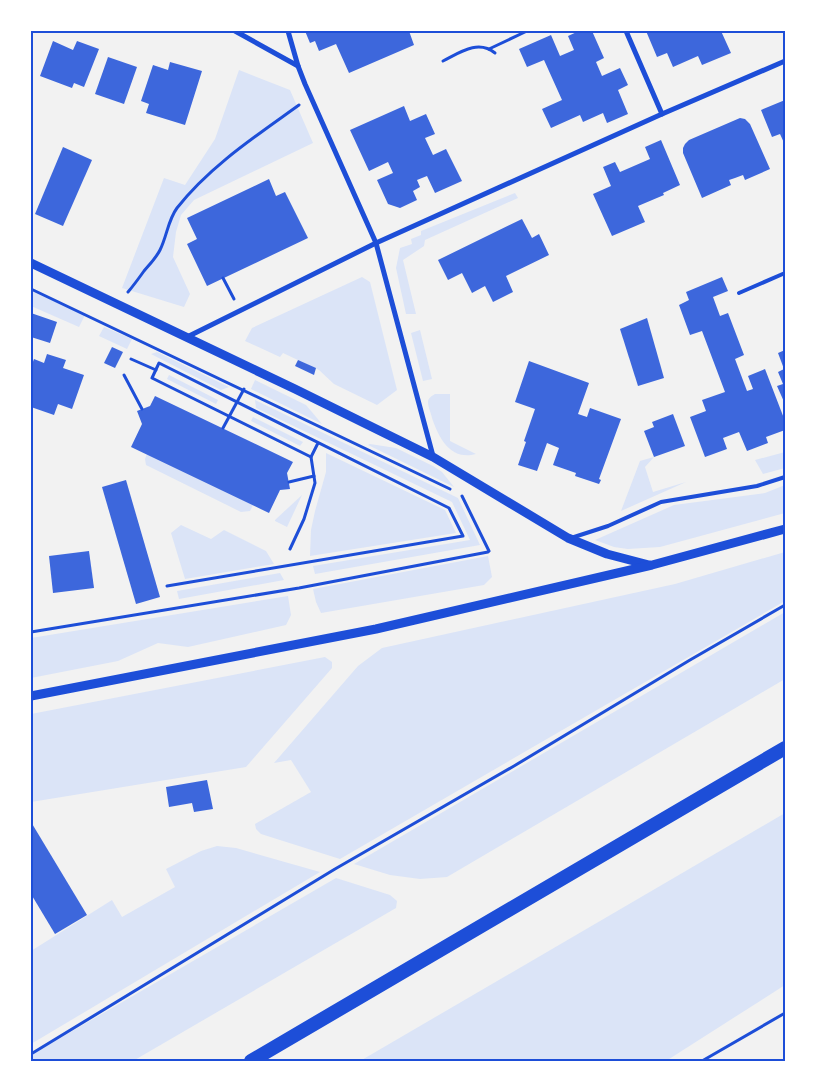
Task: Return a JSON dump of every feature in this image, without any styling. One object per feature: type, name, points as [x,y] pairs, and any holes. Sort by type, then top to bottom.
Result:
[{"type":"highway","points":[[251,1061],[785,748]]},
{"type":"street","points":[[235,31],[298,66]]},
{"type":"street","points":[[288,31],[298,66],[376,243],[433,457]]},
{"type":"street","points":[[626,31],[662,114]]},
{"type":"street","points":[[186,337],[376,243],[785,60]]},
{"type":"street","points":[[31,263],[433,457],[568,538],[607,554],[652,565]]},
{"type":"street","points":[[31,696],[376,629],[652,565],[785,529]]},
{"type":"lane","points":[[738,293],[785,273]]},
{"type":"lane","points":[[568,538],[608,526],[661,502],[757,486],[785,477]]},
{"type":"path","points":[[489,49],[527,31]]},
{"type":"path","points":[[443,61],[471,48],[480,46],[495,53]]},
{"type":"path","points":[[119,305],[154,260],[161,248],[176,210],[190,193],[216,167],[311,96]]},
{"type":"path","points":[[223,278],[240,310]]},
{"type":"path","points":[[31,289],[453,491]]},
{"type":"path","points":[[131,359],[156,370]]},
{"type":"path","points":[[167,586],[463,536],[449,508],[159,363],[152,378],[311,457]]},
{"type":"path","points":[[223,428],[254,370]]},
{"type":"path","points":[[124,375],[142,409]]},
{"type":"path","points":[[290,549],[304,519],[315,484],[311,457],[318,443]]},
{"type":"path","points":[[289,482],[314,476]]},
{"type":"path","points":[[31,632],[298,588],[489,552],[462,495]]},
{"type":"path","points":[[31,1054],[335,869],[506,771],[785,605]]},
{"type":"path","points":[[702,1061],[785,1013]]},
{"type":"shaded area","points":[[239,70],[290,90],[313,143],[194,200],[181,215],[176,232],[173,257],[190,294],[184,307],[122,288],[164,178],[185,185],[215,139]]},
{"type":"shaded area","points":[[515,193],[518,198],[425,240],[424,246],[403,260],[416,314],[406,314],[396,268],[400,248],[412,244],[411,239],[421,235],[421,231]]},
{"type":"shaded area","points":[[362,277],[370,282],[397,390],[377,405],[334,384],[319,370],[283,353],[280,357],[245,341],[252,328]]},
{"type":"shaded area","points":[[31,291],[85,315],[79,327],[31,306]]},
{"type":"shaded area","points":[[104,327],[132,339],[127,349],[99,336]]},
{"type":"shaded area","points":[[420,330],[432,379],[423,381],[411,333]]},
{"type":"shaded area","points":[[157,352],[229,387],[221,390],[151,354]]},
{"type":"shaded area","points":[[169,375],[218,400],[216,404],[167,379]]},
{"type":"shaded area","points":[[255,380],[306,405],[322,424],[251,389]]},
{"type":"shaded area","points":[[435,394],[450,394],[450,441],[476,454],[460,454],[453,451],[442,440],[428,404],[429,398]]},
{"type":"shaded area","points":[[255,400],[458,498],[480,545],[315,574],[313,566],[470,540],[452,502],[256,408]]},
{"type":"shaded area","points":[[253,417],[303,442],[300,446],[251,421]]},
{"type":"shaded area","points":[[368,445],[396,448],[433,466],[442,472],[454,487]]},
{"type":"shaded area","points":[[785,452],[785,468],[763,474],[755,460]]},
{"type":"shaded area","points":[[326,453],[445,510],[456,533],[310,556],[311,530],[326,472]]},
{"type":"shaded area","points":[[147,454],[253,505],[250,511],[241,512],[146,465],[145,459]]},
{"type":"shaded area","points":[[654,457],[645,467],[653,492],[686,482],[621,511],[640,461]]},
{"type":"shaded area","points":[[785,485],[785,513],[660,547],[628,549],[614,547],[595,540],[674,505],[765,493]]},
{"type":"shaded area","points":[[302,495],[287,527],[275,521],[275,520]]},
{"type":"shaded area","points":[[181,525],[211,539],[224,530],[266,551],[274,564],[185,579],[171,533]]},
{"type":"shaded area","points":[[785,552],[785,601],[340,859],[261,834],[256,829],[255,824],[311,792],[291,760],[274,763],[358,666],[382,648],[675,584]]},
{"type":"shaded area","points":[[488,556],[492,577],[484,585],[321,613],[313,589]]},
{"type":"shaded area","points":[[280,573],[284,580],[179,599],[177,591]]},
{"type":"shaded area","points":[[288,596],[291,615],[286,625],[188,647],[158,643],[118,661],[31,678],[31,638]]},
{"type":"shaded area","points":[[785,612],[785,679],[447,877],[420,879],[390,875],[354,864]]},
{"type":"shaded area","points":[[325,657],[332,662],[332,668],[246,767],[31,802],[31,714]]},
{"type":"shaded area","points":[[785,813],[785,985],[666,1061],[360,1061]]},
{"type":"shaded area","points":[[217,846],[236,848],[320,872],[31,1044],[31,951],[112,900],[122,917],[175,887],[166,869],[201,851]]},
{"type":"shaded area","points":[[336,878],[390,895],[397,901],[396,908],[133,1061],[31,1061],[31,1055]]},
{"type":"building","points":[[305,31],[409,31],[414,45],[349,73],[336,44],[319,51],[315,41],[310,43]]},
{"type":"building","points":[[579,31],[592,31],[604,58],[596,62],[602,76],[620,68],[628,85],[618,90],[628,114],[607,123],[603,113],[583,122],[580,115],[551,128],[542,109],[562,100],[544,60],[527,67],[519,49],[551,35],[560,56],[574,50],[568,36]]},
{"type":"building","points":[[646,31],[696,31],[697,33],[700,31],[721,31],[731,53],[702,65],[698,56],[673,67],[667,53],[657,57]]},
{"type":"building","points":[[53,41],[73,50],[77,41],[99,49],[84,87],[74,83],[72,88],[40,76]]},
{"type":"building","points":[[108,57],[137,67],[124,104],[95,94]]},
{"type":"building","points":[[170,62],[202,71],[185,125],[146,113],[149,104],[141,101],[153,65],[168,70]]},
{"type":"building","points":[[785,100],[785,145],[780,134],[772,137],[761,110]]},
{"type":"building","points":[[404,106],[410,121],[426,114],[435,134],[425,138],[433,155],[446,149],[462,181],[435,193],[427,176],[417,180],[420,187],[413,191],[417,200],[400,208],[388,204],[377,180],[393,173],[388,162],[369,171],[350,130]]},
{"type":"building","points":[[740,118],[745,119],[750,124],[770,169],[745,180],[743,175],[729,180],[731,185],[702,198],[683,153],[683,148],[689,140]]},
{"type":"building","points":[[661,140],[680,185],[663,193],[664,195],[638,206],[645,222],[612,236],[593,194],[611,186],[603,167],[615,162],[620,172],[650,159],[645,147]]},
{"type":"building","points":[[63,147],[92,160],[63,226],[35,214]]},
{"type":"building","points":[[269,179],[276,196],[285,192],[308,238],[207,286],[187,244],[197,239],[187,218]]},
{"type":"building","points":[[522,219],[532,238],[539,234],[549,255],[506,276],[513,292],[493,302],[485,286],[472,293],[462,273],[448,280],[438,260]]},
{"type":"building","points":[[722,277],[728,291],[713,297],[720,316],[728,313],[744,355],[735,359],[747,391],[753,389],[748,376],[765,369],[785,421],[785,430],[766,437],[768,443],[747,451],[739,432],[723,438],[727,449],[705,457],[690,417],[706,411],[702,400],[725,392],[702,331],[690,335],[679,305],[689,300],[686,292]]},
{"type":"building","points":[[31,313],[57,322],[50,343],[31,337]]},
{"type":"building","points":[[647,318],[664,378],[638,386],[620,329]]},
{"type":"building","points":[[112,347],[123,352],[115,368],[104,363]]},
{"type":"building","points":[[785,350],[785,404],[777,386],[783,384],[778,372],[784,369],[778,353]]},
{"type":"building","points":[[47,354],[66,360],[63,368],[84,375],[72,409],[58,404],[54,415],[31,407],[31,367],[34,359],[44,363]]},
{"type":"building","points":[[298,360],[316,368],[314,375],[295,366]]},
{"type":"building","points":[[529,361],[589,383],[578,414],[587,417],[590,408],[621,419],[599,479],[601,480],[599,484],[575,476],[576,473],[553,465],[559,448],[547,443],[537,471],[518,465],[535,409],[515,402]]},
{"type":"building","points":[[155,396],[293,462],[287,473],[290,489],[280,490],[269,513],[131,447],[142,424],[137,411],[150,406]]},
{"type":"building","points":[[673,414],[685,446],[654,457],[644,431],[654,427],[652,422]]},
{"type":"building","points":[[126,480],[160,597],[136,604],[102,487]]},
{"type":"building","points":[[89,551],[94,588],[53,593],[49,556]]},
{"type":"building","points":[[207,780],[213,809],[194,812],[192,803],[169,807],[166,787]]},
{"type":"building","points":[[31,822],[87,915],[55,934],[31,894]]}]
